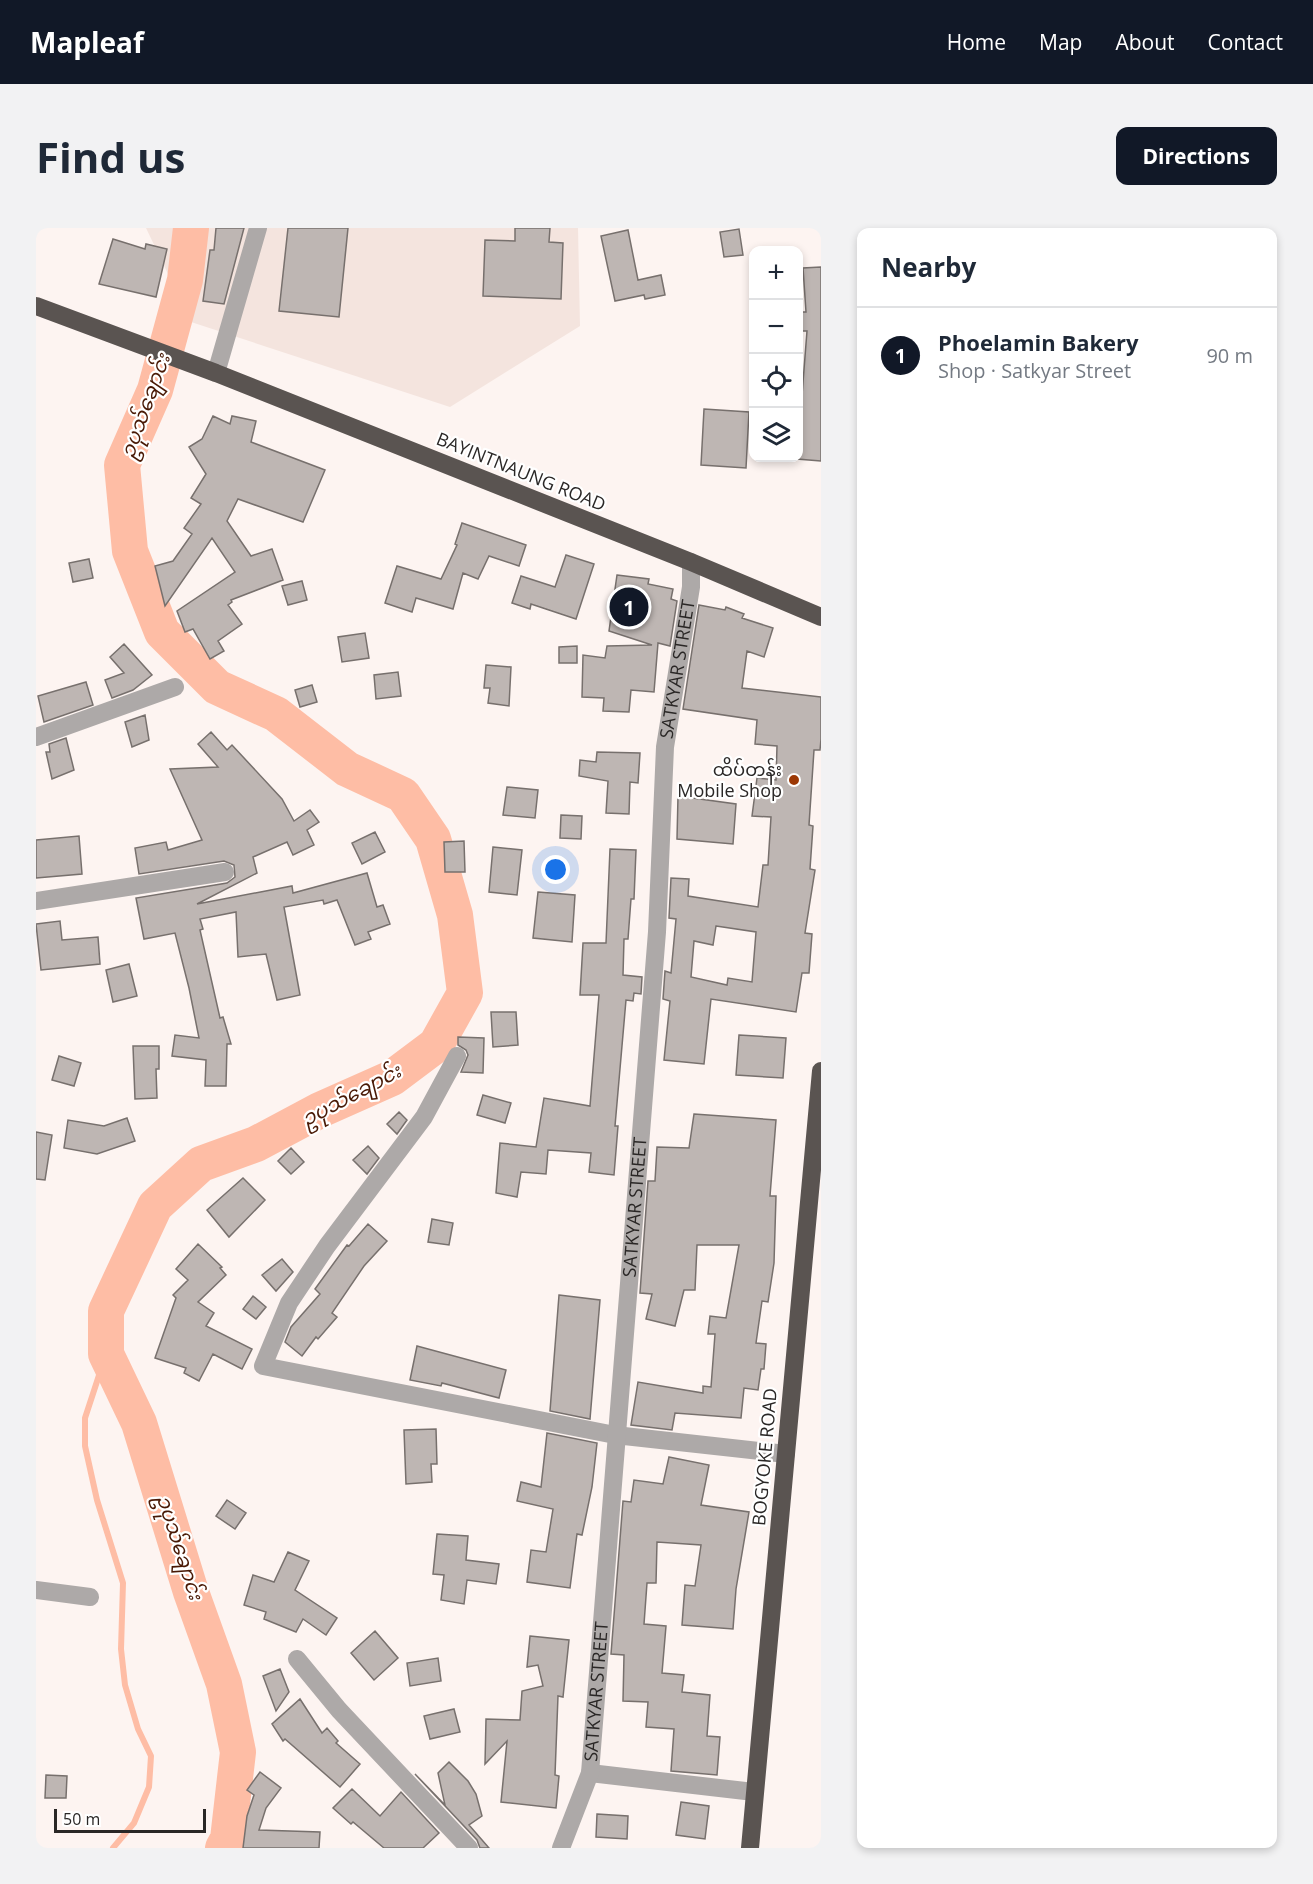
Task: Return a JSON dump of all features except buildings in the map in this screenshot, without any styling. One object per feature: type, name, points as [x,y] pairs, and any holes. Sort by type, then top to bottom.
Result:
[{"type":"highway","name":"BAYINTNAUNG ROAD","points":[[36,306],[210,371],[691,562],[821,617]]},
{"type":"highway","name":"BOGYOKE ROAD","points":[[750,1848],[821,1071]]},
{"type":"street","points":[[210,371],[258,228]]},
{"type":"street","name":"SATKYAR STREET","points":[[561,1848],[590,1773],[615,1436],[657,932],[665,747],[691,587],[691,562]]},
{"type":"street","points":[[36,737],[174,687]]},
{"type":"street","points":[[36,901],[225,872]]},
{"type":"street","points":[[457,1056],[424,1117],[327,1246],[289,1303],[263,1365],[615,1436],[786,1454]]},
{"type":"street","points":[[36,1590],[90,1598]]},
{"type":"street","points":[[297,1659],[339,1710],[469,1848]]},
{"type":"street","points":[[590,1773],[754,1792]]},
{"type":"shaded area","points":[[146,228],[578,228],[580,326],[450,407],[191,322]]},
{"type":"waterway","name":"ဥပုသ်ချောင်း","points":[[191,228],[185,280],[155,390],[122,465],[130,551],[162,632],[217,687],[276,714],[347,769],[403,795],[433,839],[455,915],[465,993],[436,1045],[392,1078],[320,1110],[256,1144],[201,1164],[155,1206],[106,1311],[106,1354],[139,1423],[191,1592],[224,1684],[238,1752],[228,1839],[223,1848]]},
{"type":"waterway","points":[[106,1354],[85,1418],[85,1446],[97,1500],[123,1583],[121,1649],[125,1685],[138,1729],[151,1756],[149,1787],[134,1823],[113,1848]]},
{"type":"place","name":"Phoelamin Bakery","points":[[629,607]]},
{"type":"place","name":"ထိပ်တန်း Mobile Shop","points":[[794,780]]}]
